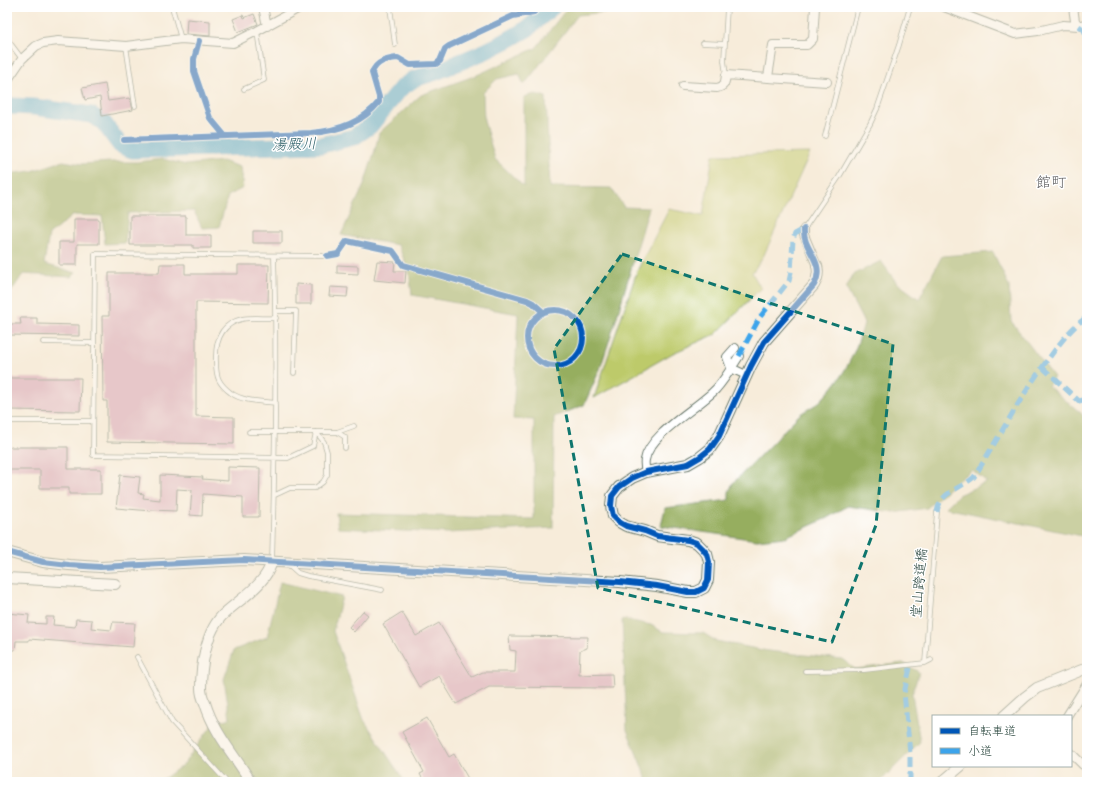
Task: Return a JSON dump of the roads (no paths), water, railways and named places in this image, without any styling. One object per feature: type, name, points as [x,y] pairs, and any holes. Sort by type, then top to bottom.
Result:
[{"type":"street","points":[[263,7],[267,26]]},
{"type":"street","points":[[7,81],[22,60],[36,46],[51,42],[58,41],[126,46],[181,39],[227,44],[233,43],[267,26],[301,7]]},
{"type":"street","points":[[768,77],[773,45],[807,45],[811,42],[813,39],[815,7]]},
{"type":"street","points":[[944,7],[1015,34],[1038,31],[1063,25],[1083,24]]},
{"type":"street","points":[[1073,7],[1075,22],[1083,24]]},
{"type":"street","points":[[683,86],[722,87],[725,84],[726,75],[827,82]]},
{"type":"street","points":[[9,551],[42,562],[100,567],[244,560],[272,561],[620,582],[696,592],[704,588],[708,580],[709,573],[707,554],[702,548],[697,543],[688,540],[657,536],[626,526],[619,522],[613,516],[611,506],[612,496],[619,488],[632,478],[646,472],[688,464],[710,449],[719,436],[746,375],[764,342],[814,285],[817,279],[819,272],[804,234],[804,229]]},
{"type":"street","points":[[735,348],[727,357],[731,368],[746,375]]},
{"type":"street","points":[[646,472],[645,458],[654,441],[717,388],[739,356]]},
{"type":"street","points":[[251,782],[222,739],[209,716],[201,690],[203,661],[206,644],[213,627],[224,613],[243,600],[265,576],[269,571],[272,561]]},
{"type":"street","points":[[7,578],[115,584]]},
{"type":"street","points":[[1005,715],[1037,688],[1087,668]]},
{"type":"street","points":[[1068,715],[1087,684]]},
{"type":"street","points":[[1072,754],[1083,765],[1087,760]]},
{"type":"street","points":[[942,782],[960,767]]},
{"type":"lane","points":[[172,7],[181,39]]},
{"type":"lane","points":[[390,7],[395,45]]},
{"type":"lane","points":[[726,75],[724,61],[727,7]]},
{"type":"lane","points":[[825,136],[858,7]]},
{"type":"lane","points":[[804,229],[839,177],[870,124],[877,109],[899,45],[910,7]]},
{"type":"lane","points":[[244,89],[264,80],[257,31]]},
{"type":"lane","points":[[7,39],[22,60]]},
{"type":"lane","points":[[703,43],[725,44]]},
{"type":"lane","points":[[126,46],[135,106]]},
{"type":"lane","points":[[316,432],[314,446],[288,458],[94,455],[93,343],[95,254],[327,256]]},
{"type":"lane","points":[[272,561],[276,432],[276,311],[274,256]]},
{"type":"lane","points":[[276,311],[296,311],[294,373]]},
{"type":"lane","points":[[276,318],[242,319],[230,325],[223,330],[217,339],[215,351],[216,373],[220,381],[232,394],[245,400],[276,403]]},
{"type":"lane","points":[[43,342],[93,343]]},
{"type":"lane","points":[[7,421],[93,421]]},
{"type":"lane","points":[[249,432],[337,432],[354,426]]},
{"type":"lane","points":[[275,495],[290,488],[314,488],[323,482],[327,475],[327,452],[324,442],[316,432]]},
{"type":"lane","points":[[337,432],[345,437],[345,448]]},
{"type":"lane","name":"堂山跨道橋","points":[[925,662],[937,512]]},
{"type":"lane","points":[[286,562],[298,573],[308,576],[382,590]]},
{"type":"lane","points":[[137,657],[172,722],[227,782]]},
{"type":"lane","points":[[805,671],[864,670],[931,660]]},
{"type":"waterway","name":"湯殿川","points":[[7,107],[34,107],[91,115],[103,122],[120,145],[132,150],[321,145],[354,137],[370,126],[401,88],[414,79],[436,72],[506,41],[527,29],[552,7]]},
{"type":"district","name":"館町","points":[[1051,183]]}]
